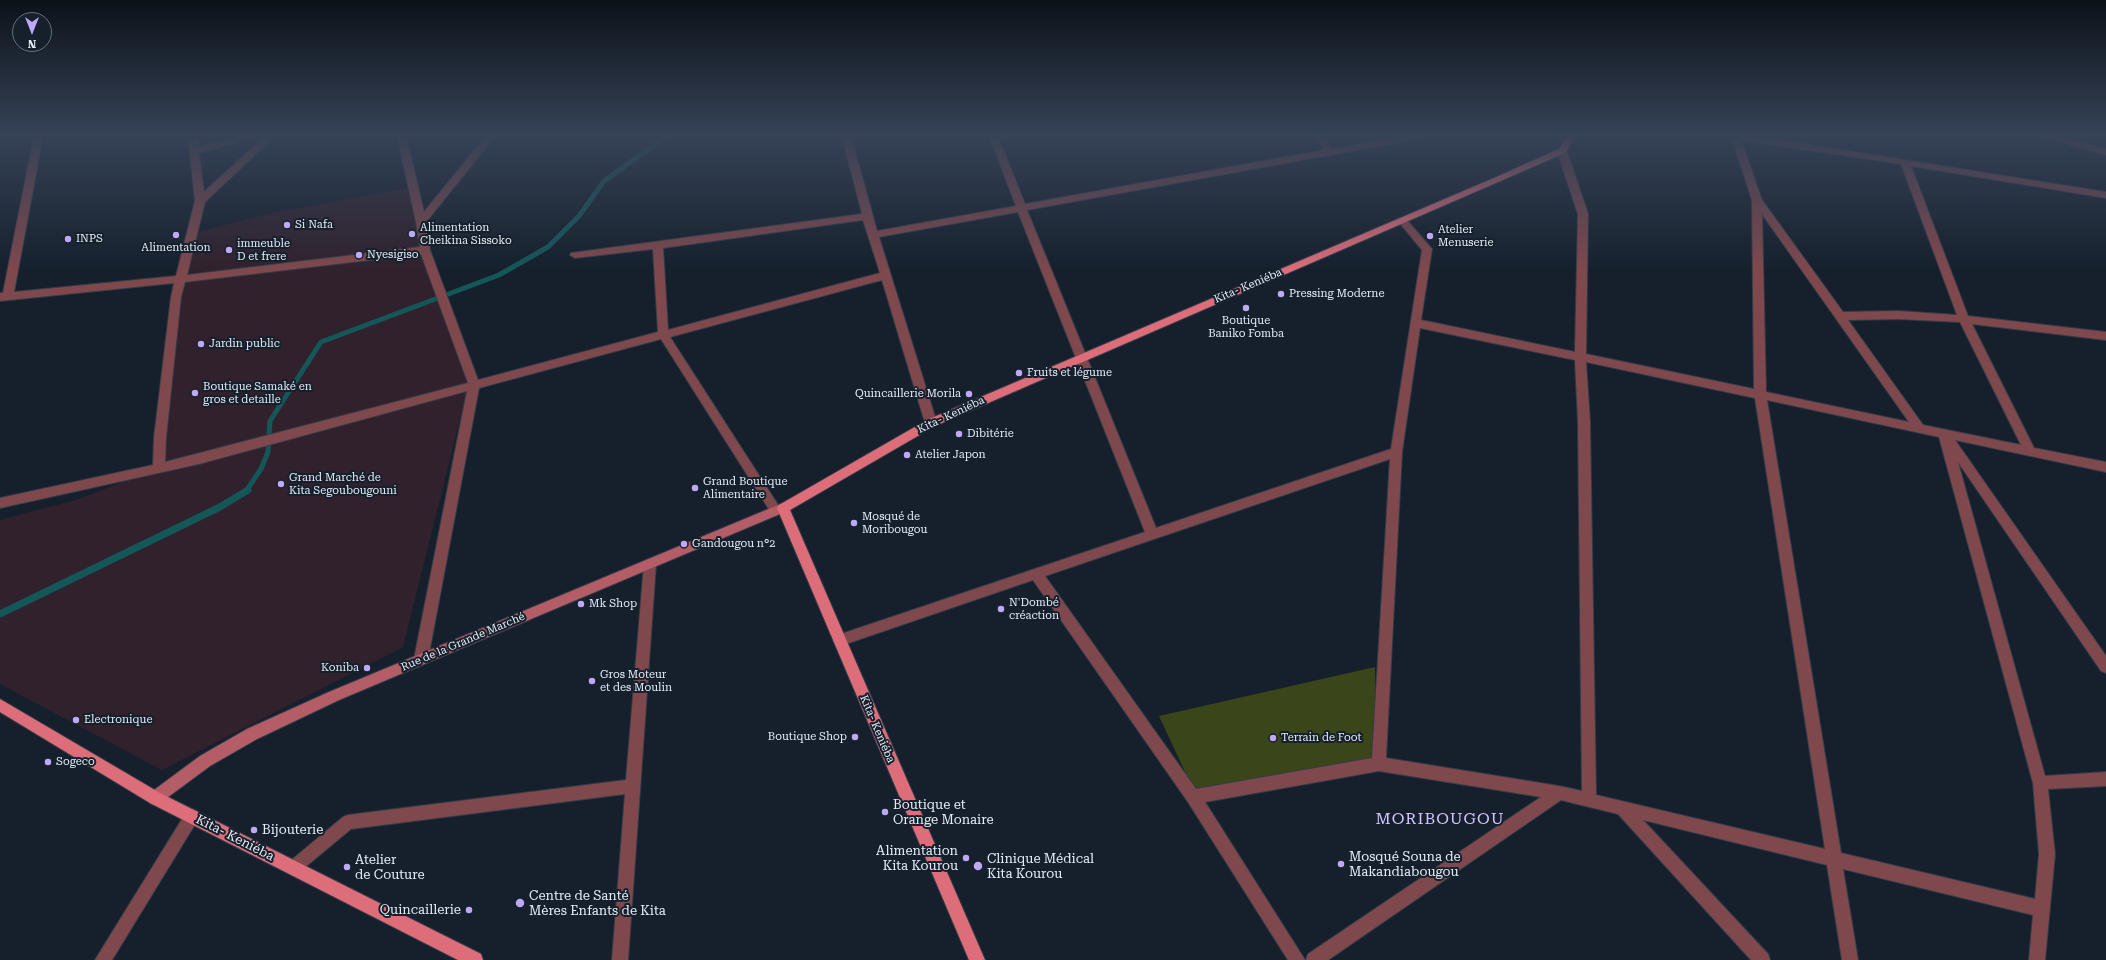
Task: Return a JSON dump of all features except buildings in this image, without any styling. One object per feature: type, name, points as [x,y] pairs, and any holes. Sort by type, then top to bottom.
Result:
[{"type":"main road","name":"Kita- Keniéba","points":[[977,960],[840,640],[780,510],[931,422],[1493,181]]},
{"type":"main road","name":"Rue de la Grande Marché","points":[[155,798],[205,761],[252,734],[334,696],[780,510]]},
{"type":"main road","name":"Kita- Keniéba","points":[[0,705],[155,798],[475,960]]},
{"type":"street","points":[[29,181],[3,297],[180,279],[425,250]]},
{"type":"street","points":[[159,468],[160,438],[176,297],[200,201],[198,181]]},
{"type":"street","points":[[200,201],[222,181]]},
{"type":"street","points":[[411,181],[421,222],[425,250],[474,384],[421,659]]},
{"type":"street","points":[[421,222],[455,181]]},
{"type":"street","points":[[858,181],[867,216],[931,422]]},
{"type":"street","points":[[1011,181],[1152,535]]},
{"type":"street","points":[[873,235],[1172,181]]},
{"type":"street","points":[[1572,181],[1583,214],[1580,357],[1584,422],[1589,800]]},
{"type":"street","points":[[1750,181],[1757,200],[1919,427]]},
{"type":"street","points":[[1912,181],[1964,319],[2030,451]]},
{"type":"street","points":[[2020,181],[2106,195]]},
{"type":"street","points":[[1757,200],[1760,394],[1850,960]]},
{"type":"street","points":[[575,255],[867,216]]},
{"type":"street","points":[[1379,764],[1396,452],[1426,249],[1402,220]]},
{"type":"street","points":[[658,245],[663,334],[780,510]]},
{"type":"street","points":[[0,503],[207,457],[474,384],[886,275]]},
{"type":"street","points":[[1840,316],[1898,315],[1964,319],[2106,336]]},
{"type":"street","points":[[1416,323],[2106,467]]},
{"type":"street","points":[[1944,433],[2106,667]]},
{"type":"street","points":[[1944,433],[2040,783],[2047,854],[2037,960]]},
{"type":"street","points":[[840,640],[1396,452]]},
{"type":"street","points":[[620,960],[650,564]]},
{"type":"street","points":[[1036,574],[1193,797],[1297,960]]},
{"type":"street","points":[[1193,797],[1379,764],[1559,793],[2043,909]]},
{"type":"street","points":[[2040,783],[2106,780]]},
{"type":"street","points":[[294,868],[348,822],[633,786]]},
{"type":"street","points":[[1314,960],[1559,793]]},
{"type":"street","points":[[1623,808],[1762,960]]},
{"type":"street","points":[[103,960],[192,816]]},
{"type":"shaded area","name":"Grand Marché de Kita Segoubougouni","points":[[413,187],[424,241],[468,387],[403,647],[162,770],[0,684],[0,520],[76,500],[159,468],[176,297],[191,234],[268,214]]},
{"type":"green space","name":"Terrain de Foot","points":[[1375,667],[1376,761],[1194,791],[1159,716]]},
{"type":"waterway","points":[[246,491],[261,469],[268,452],[270,421],[321,342],[499,275],[548,247],[579,216],[604,181]]},
{"type":"waterway","points":[[0,614],[220,507],[248,490]]},
{"type":"place","name":"Si Nafa","points":[[287,225]]},
{"type":"place","name":"Alimentation Cheikina Sissoko","points":[[412,234]]},
{"type":"place","name":"Alimentation","points":[[176,235]]},
{"type":"place","name":"Atelier Menuserie","points":[[1430,236]]},
{"type":"place","name":"INPS","points":[[68,239]]},
{"type":"place","name":"immeuble D et frere","points":[[229,250]]},
{"type":"place","name":"Nyesigiso","points":[[359,255]]},
{"type":"place","name":"Pressing Moderne","points":[[1281,294]]},
{"type":"place","name":"Boutique Baniko Fomba","points":[[1246,308]]},
{"type":"place","name":"Jardin public","points":[[201,344]]},
{"type":"place","name":"Fruits et légume","points":[[1019,373]]},
{"type":"place","name":"Boutique Samaké en gros et detaille","points":[[195,393]]},
{"type":"place","name":"Quincaillerie Morila","points":[[969,394]]},
{"type":"place","name":"Dibitérie","points":[[959,434]]},
{"type":"place","name":"Atelier Japon","points":[[907,455]]},
{"type":"place","name":"Grand Marché de Kita Segoubougouni","points":[[281,484]]},
{"type":"place","name":"Grand Boutique Alimentaire","points":[[695,488]]},
{"type":"place","name":"Mosqué de Moribougou","points":[[854,523]]},
{"type":"place","name":"Gandougou n°2","points":[[684,544]]},
{"type":"place","name":"Mk Shop","points":[[581,604]]},
{"type":"place","name":"N'Dombé créaction","points":[[1001,609]]},
{"type":"place","name":"Koniba","points":[[367,668]]},
{"type":"place","name":"Gros Moteur et des Moulin","points":[[592,681]]},
{"type":"place","name":"Electronique","points":[[76,720]]},
{"type":"place","name":"Boutique Shop","points":[[855,737]]},
{"type":"place","name":"Terrain de Foot","points":[[1273,738]]},
{"type":"place","name":"Sogeco","points":[[48,762]]},
{"type":"place","name":"Boutique et Orange Monaire","points":[[885,812]]},
{"type":"place","name":"Bijouterie","points":[[254,830]]},
{"type":"place","name":"Alimentation Kita Kourou","points":[[966,858]]},
{"type":"place","name":"Mosqué Souna de Makandiabougou","points":[[1341,864]]},
{"type":"place","name":"Clinique Médical Kita Kourou","points":[[978,866]]},
{"type":"place","name":"Atelier de Couture","points":[[347,867]]},
{"type":"place","name":"Centre de Santé Mères Enfants de Kita","points":[[520,903]]},
{"type":"place","name":"Quincaillerie","points":[[469,910]]},
{"type":"district","name":"MORIBOUGOU","points":[[1440,819]]}]
